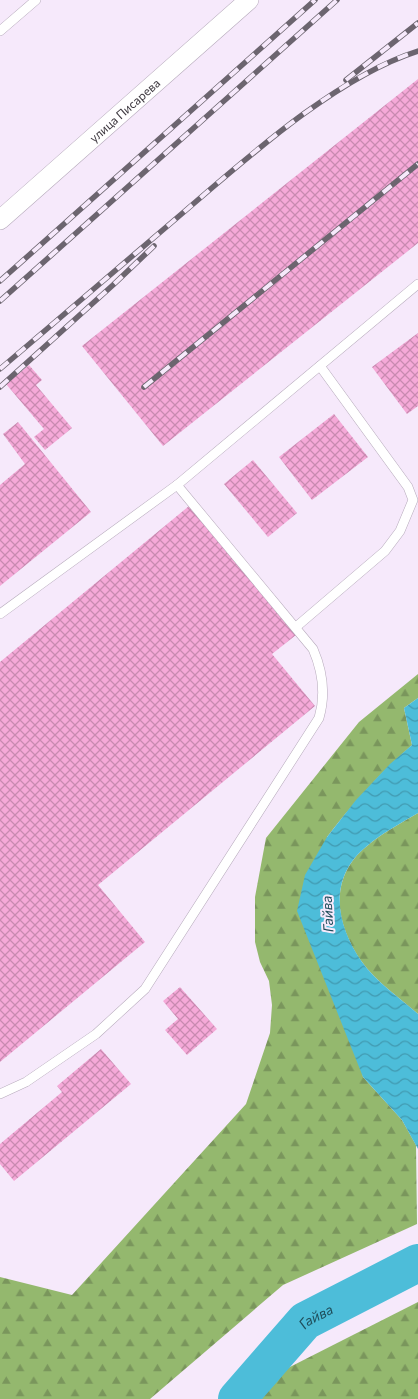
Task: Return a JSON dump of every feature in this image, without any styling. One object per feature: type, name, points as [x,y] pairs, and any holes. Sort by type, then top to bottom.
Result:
[{"type":"street","name":"улица Писарева","points":[[0,220],[249,0]]},
{"type":"lane","points":[[0,32],[36,0]]},
{"type":"lane","points":[[0,614],[177,485],[418,284]]},
{"type":"lane","points":[[296,627],[394,542],[413,500],[408,487],[320,366]]},
{"type":"lane","points":[[0,1094],[26,1082],[96,1034],[145,989],[319,718],[323,706],[320,668],[313,649],[177,485]]},
{"type":"green space","points":[[418,674],[418,698],[404,708],[412,745],[367,789],[327,837],[363,1077],[402,1120],[416,1145],[417,1224],[283,1285],[150,1399],[0,1399],[0,1277],[72,1295],[246,1104],[270,1033],[272,1005],[269,981],[260,962],[255,942],[255,897],[266,838],[359,722]]},
{"type":"green space","points":[[418,813],[418,1014],[381,983],[362,962],[346,933],[340,902],[341,887],[346,872],[354,859],[379,837]]},
{"type":"green space","points":[[418,1302],[418,1399],[258,1399],[278,1373]]},
{"type":"water","points":[[418,698],[418,813],[379,837],[354,859],[346,872],[341,887],[340,902],[346,933],[362,962],[381,983],[418,1014],[418,1149],[402,1120],[363,1077],[297,911],[305,875],[327,837],[356,800],[390,764],[412,745],[404,708]]},
{"type":"building","points":[[418,79],[418,243],[163,446],[82,346]]},
{"type":"building","points":[[418,333],[418,406],[407,414],[372,367]]},
{"type":"building","points":[[29,365],[42,380],[36,385],[72,428],[45,450],[34,437],[44,429],[6,384]]},
{"type":"building","points":[[334,414],[368,457],[312,500],[279,457]]},
{"type":"building","points":[[18,422],[91,512],[0,586],[0,485],[25,464],[3,434]]},
{"type":"building","points":[[253,460],[297,513],[268,537],[224,484]]},
{"type":"building","points":[[189,506],[296,635],[272,654],[315,706],[98,885],[145,942],[0,1062],[0,662]]},
{"type":"building","points":[[180,987],[217,1029],[187,1055],[165,1030],[178,1019],[163,1001]]},
{"type":"building","points":[[101,1049],[131,1084],[14,1181],[0,1164],[0,1144],[62,1092],[57,1086]]},
{"type":"waterway","name":"Гайва","points":[[237,1399],[305,1321],[418,1263]]},
{"type":"railway","points":[[0,281],[315,0]]},
{"type":"railway","points":[[0,301],[337,0]]},
{"type":"railway","points":[[346,80],[418,23]]},
{"type":"railway","points":[[0,369],[265,143],[295,120],[357,79],[388,63],[418,51]]},
{"type":"railway","points":[[144,387],[418,164]]},
{"type":"railway","points":[[0,387],[154,246]]}]
